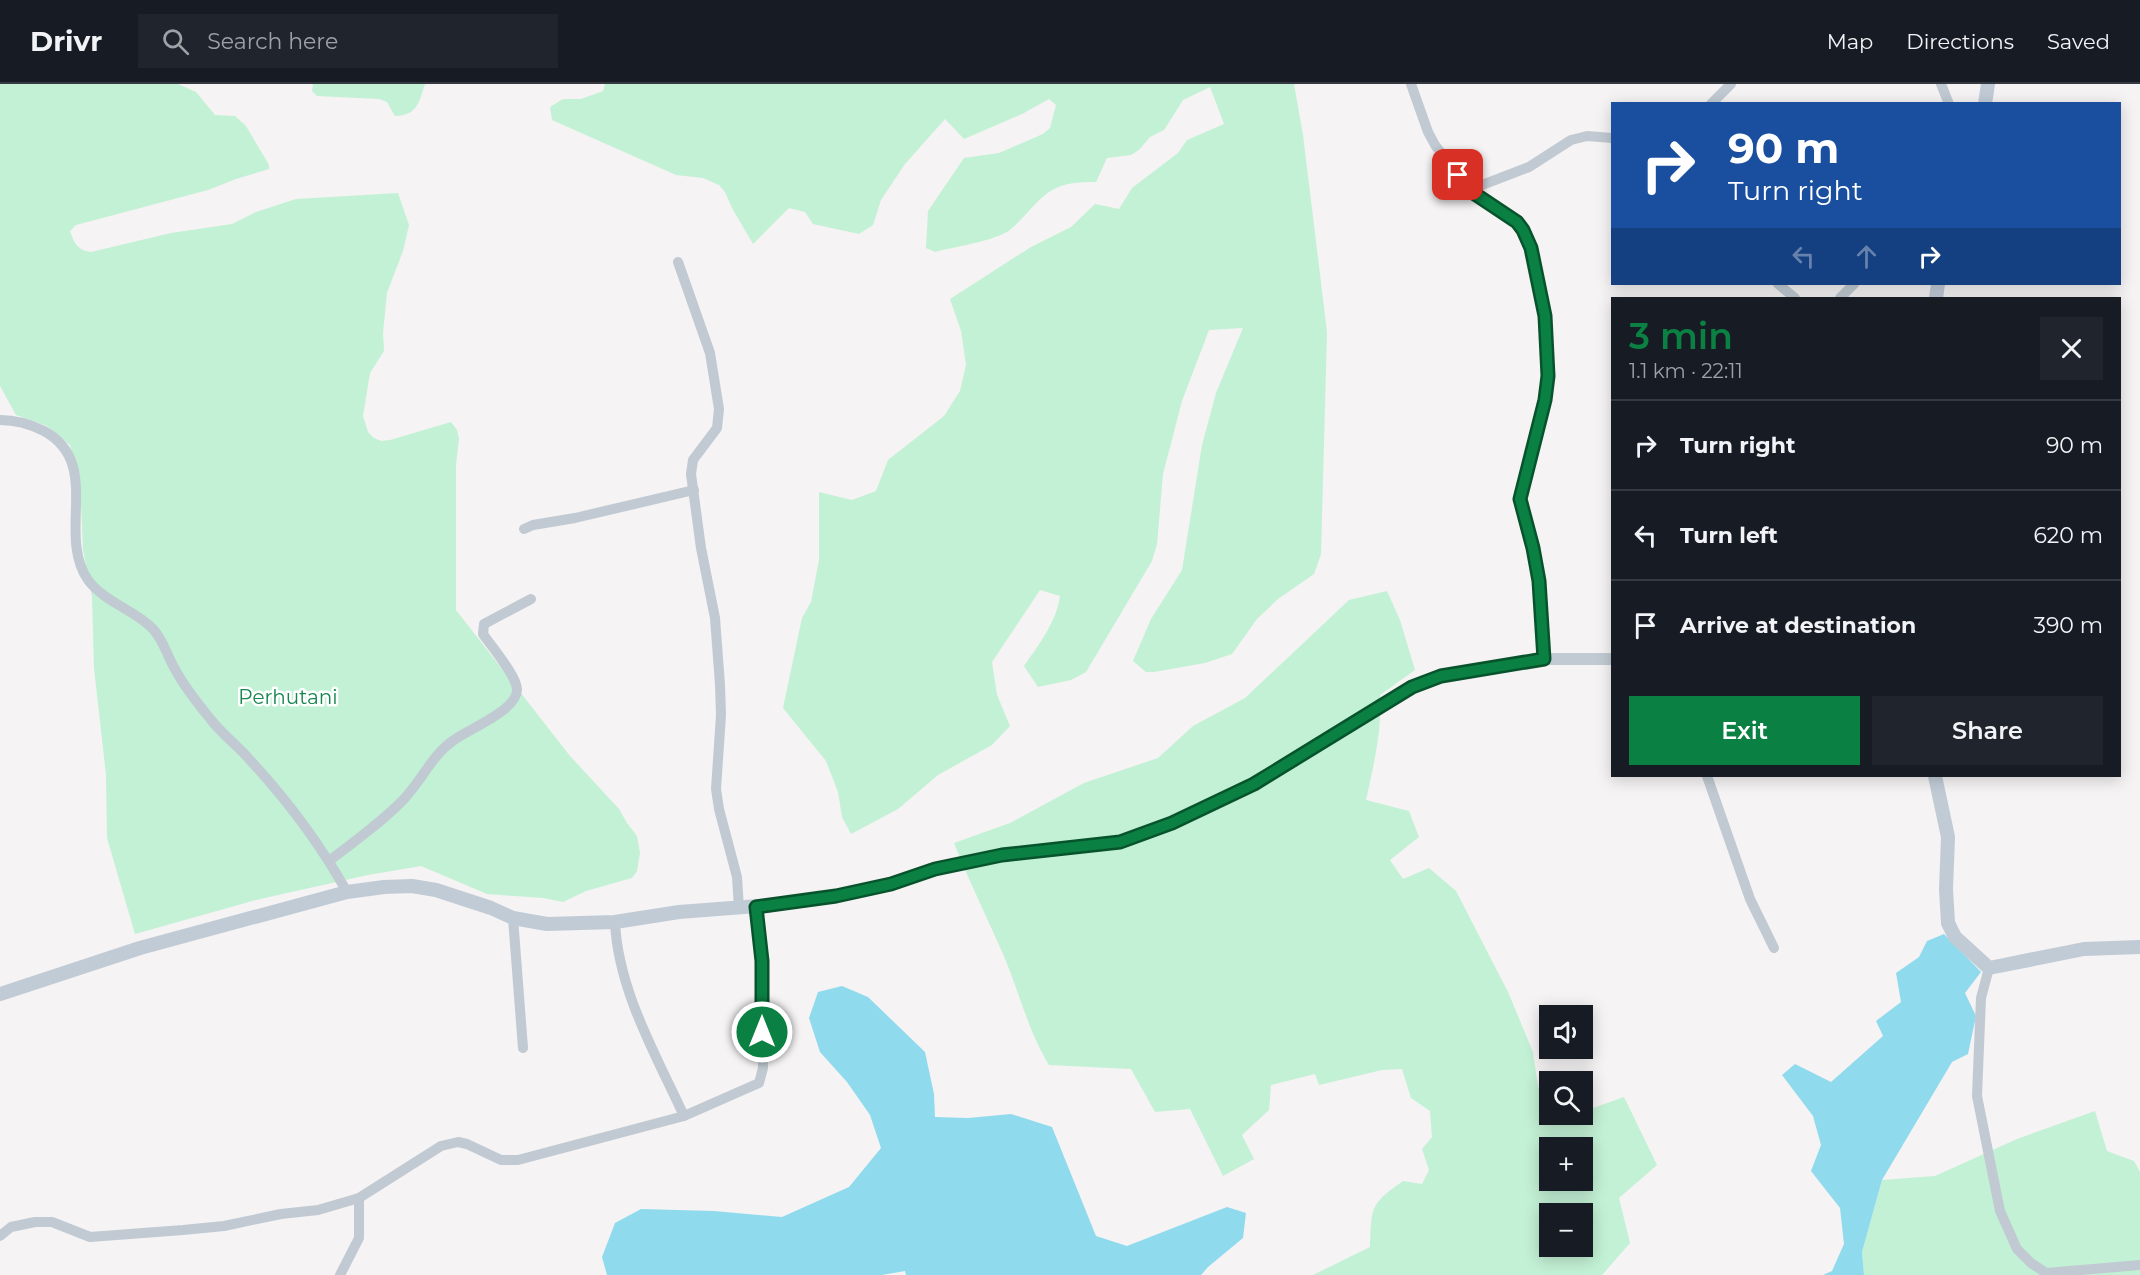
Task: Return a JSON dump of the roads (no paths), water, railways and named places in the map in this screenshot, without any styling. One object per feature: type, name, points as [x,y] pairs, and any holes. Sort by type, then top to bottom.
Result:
[{"type":"main road","points":[[1985,102],[1988,84]]},
{"type":"main road","points":[[1935,777],[1947,837],[1948,923],[1955,937],[1989,968],[2084,950],[2140,947]]},
{"type":"main road","points":[[0,994],[140,948],[346,892],[384,887],[412,886],[436,890],[491,908],[513,918],[547,924],[615,922],[679,912],[772,905]]},
{"type":"street","points":[[1411,84],[1435,145],[1469,190],[1517,222],[1531,248],[1545,316],[1548,376],[1545,400],[1520,499],[1539,581],[1544,659]]},
{"type":"street","points":[[1713,102],[1731,84]]},
{"type":"street","points":[[1941,84],[1948,102]]},
{"type":"street","points":[[1469,190],[1528,167],[1570,140],[1587,136],[1611,138]]},
{"type":"street","points":[[678,262],[710,353],[719,409],[717,428],[693,460],[691,474],[700,548],[715,618],[721,716],[716,789],[736,877],[739,909]]},
{"type":"street","points":[[1779,285],[1795,297]]},
{"type":"street","points":[[1841,297],[1853,285]]},
{"type":"street","points":[[0,420],[24,423],[42,430],[61,444],[72,461],[76,473],[75,513],[78,556],[88,580],[97,591],[125,607],[152,628],[162,642],[180,678],[213,723],[282,795],[329,861],[346,892]]},
{"type":"street","points":[[524,529],[533,525],[575,518],[694,490]]},
{"type":"street","points":[[329,861],[384,818],[403,800],[452,741],[496,715],[513,698],[517,688],[513,679],[482,630],[484,624],[531,599]]},
{"type":"street","points":[[772,905],[836,896],[891,884],[935,869],[1002,855],[1120,842],[1172,823],[1254,784],[1412,687],[1441,676],[1544,659],[1611,658]]},
{"type":"street","points":[[1707,777],[1750,899],[1774,948]]},
{"type":"street","points":[[0,1236],[11,1227],[35,1222],[52,1222],[90,1237],[224,1226],[281,1214],[318,1210],[358,1198],[418,1160],[450,1143],[467,1144],[501,1160],[518,1160],[684,1116],[744,1091],[761,1081],[763,1068],[762,961],[756,907]]},
{"type":"street","points":[[513,918],[523,1048]]},
{"type":"street","points":[[615,922],[620,959],[636,1010],[684,1116]]},
{"type":"street","points":[[1989,968],[1981,998],[1977,1096],[2000,1211],[2017,1249],[2031,1263],[2046,1273],[2140,1265]]},
{"type":"street","points":[[340,1275],[359,1238],[358,1198]]},
{"type":"water","points":[[1944,934],[1981,972],[1965,993],[1976,1016],[1968,1054],[1952,1062],[1882,1180],[1862,1252],[1864,1275],[1823,1275],[1832,1271],[1844,1244],[1840,1208],[1811,1171],[1821,1145],[1813,1116],[1782,1075],[1795,1064],[1831,1082],[1883,1036],[1876,1021],[1901,1002],[1896,973],[1919,957],[1927,941]]},
{"type":"water","points":[[842,986],[868,997],[925,1052],[934,1094],[935,1117],[968,1118],[1011,1114],[1052,1127],[1096,1236],[1127,1246],[1227,1207],[1246,1213],[1243,1238],[1201,1275],[906,1275],[905,1271],[882,1275],[607,1275],[602,1257],[615,1223],[641,1209],[714,1211],[782,1217],[849,1187],[881,1148],[870,1115],[847,1082],[820,1052],[809,1018],[818,992]]},
{"type":"park label","name":"Perhutani","points":[[288,697]]}]
